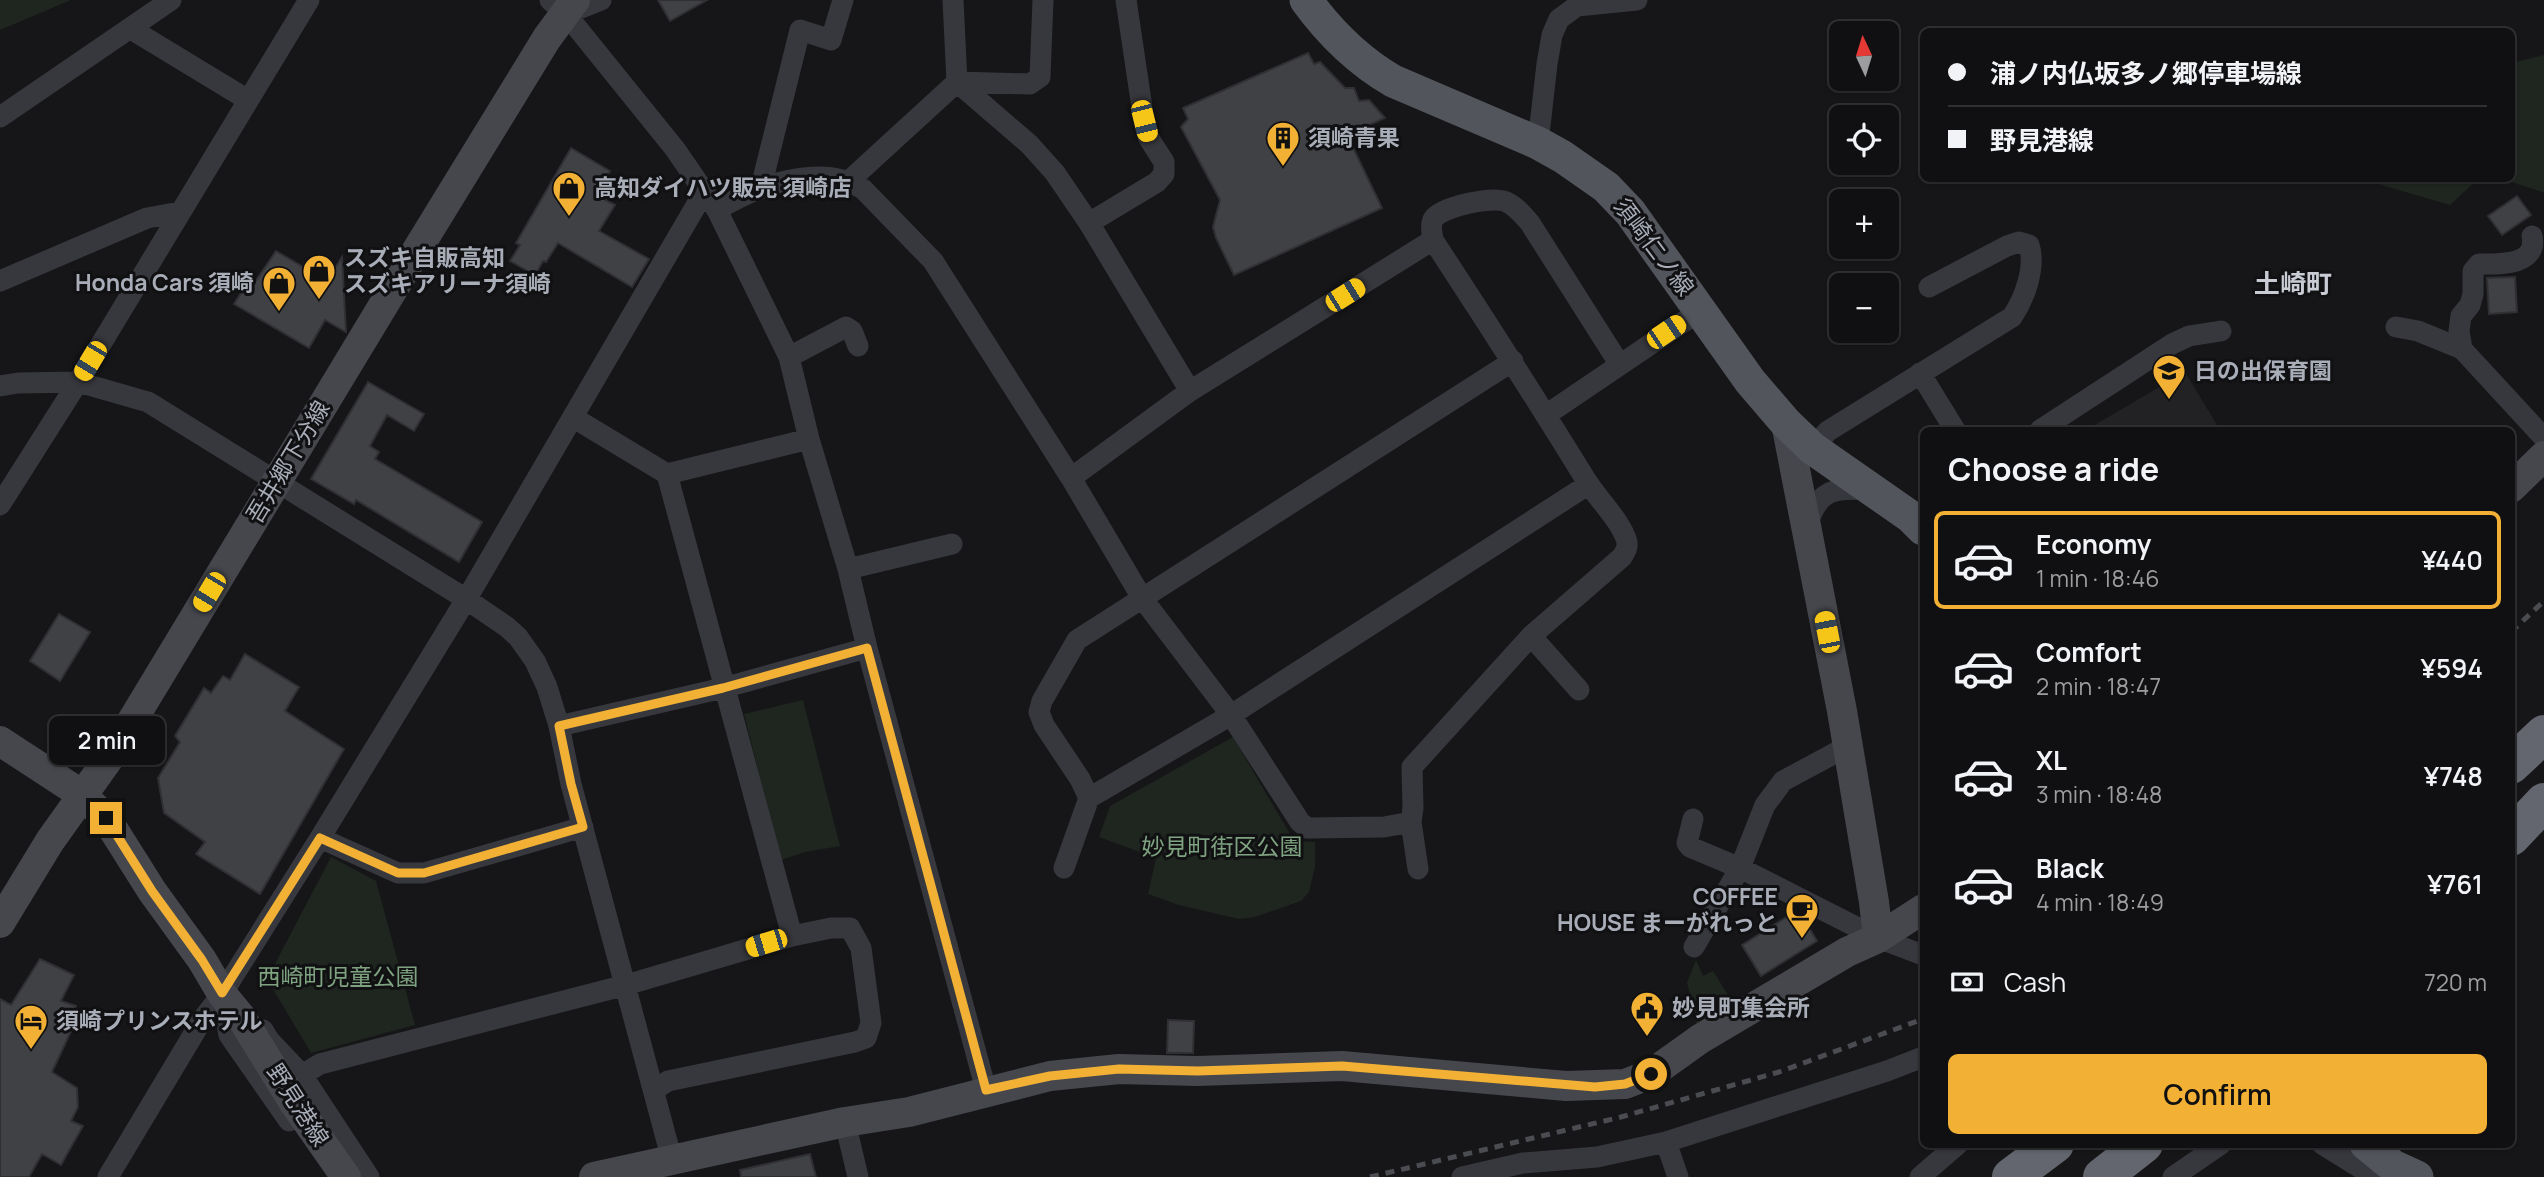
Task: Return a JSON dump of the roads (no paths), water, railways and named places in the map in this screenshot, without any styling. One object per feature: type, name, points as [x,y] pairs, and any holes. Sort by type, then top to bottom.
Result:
[{"type":"highway","points":[[2515,735],[2544,710]]},
{"type":"highway","points":[[2515,761],[2544,734]]},
{"type":"highway","points":[[2515,833],[2544,802]]},
{"type":"highway","points":[[1981,1177],[2015,1148]]},
{"type":"highway","points":[[2011,1177],[2050,1148]]},
{"type":"highway","points":[[2111,1174],[2140,1148]]},
{"type":"main road","name":"須崎仁ノ線","points":[[1306,0],[1338,40],[1371,68],[1393,81],[1538,143],[1584,171],[1614,195],[1630,212],[1750,381],[1786,423],[1812,448],[1873,491],[1919,518]]},
{"type":"main road","name":"吾井郷下分線","points":[[0,923],[81,794],[112,754],[547,38],[564,3]]},
{"type":"main road","points":[[1786,423],[1848,746],[1878,937]]},
{"type":"main road","points":[[2515,484],[2544,456]]},
{"type":"main road","name":"野見港線","points":[[0,741],[81,794],[106,818],[222,993],[298,1089],[346,1177]]},
{"type":"main road","points":[[594,1177],[677,1165],[845,1122],[909,1112],[986,1090],[1050,1076],[1119,1069],[1198,1071],[1342,1066],[1566,1086],[1625,1084],[1651,1074],[1712,1032],[1920,911]]},
{"type":"main road","points":[[2371,1148],[2393,1166],[2417,1177]]},
{"type":"street","points":[[0,117],[171,0]]},
{"type":"street","points":[[0,505],[78,382],[309,0]]},
{"type":"street","points":[[564,3],[601,0]]},
{"type":"street","points":[[761,187],[800,30],[831,40],[843,0]]},
{"type":"street","points":[[953,0],[957,82],[1029,144],[1055,173],[1089,223],[1191,391]]},
{"type":"street","points":[[850,180],[957,82],[1030,84],[1040,77],[1043,0]]},
{"type":"street","points":[[1089,223],[1157,182],[1164,174],[1164,163],[1148,137],[1144,121],[1126,0]]},
{"type":"street","points":[[1538,143],[1547,64],[1552,35],[1559,19],[1577,6],[1637,0]]},
{"type":"street","points":[[564,3],[676,149],[717,210],[789,357],[986,1090]]},
{"type":"street","points":[[131,29],[248,100]]},
{"type":"street","points":[[717,210],[761,187],[798,179],[838,177],[850,180],[863,189],[933,261],[1071,478],[1142,598],[1231,715],[1300,822],[1307,828],[1384,827],[1411,822]]},
{"type":"street","points":[[108,1177],[202,1020],[320,838],[466,599],[704,192]]},
{"type":"street","points":[[1418,869],[1411,822],[1412,766],[1531,636],[1622,557],[1627,549],[1627,541],[1619,527],[1433,240],[1434,218],[1444,212],[1483,200],[1504,202],[1515,207],[1530,223],[1620,365]]},
{"type":"street","points":[[0,281],[147,218],[180,212]]},
{"type":"street","points":[[2462,349],[2459,331],[2462,316],[2470,305],[2473,294],[2473,271],[2479,264],[2518,262],[2528,254],[2533,243],[2532,236]]},
{"type":"street","points":[[1071,478],[1191,391],[1433,240]]},
{"type":"street","points":[[1812,448],[1828,431],[2012,317],[2020,306],[2028,279],[2032,256],[2029,245],[2019,242],[2007,246],[1929,287]]},
{"type":"street","points":[[1546,415],[1701,310]]},
{"type":"street","points":[[789,357],[846,327],[852,331],[858,346]]},
{"type":"street","points":[[2396,327],[2418,331],[2462,349],[2544,438]]},
{"type":"street","points":[[2045,427],[2172,344],[2189,336],[2221,331]]},
{"type":"street","points":[[1089,798],[1080,779],[1044,725],[1039,712],[1042,701],[1077,640],[1513,361]]},
{"type":"street","points":[[1920,373],[1953,427]]},
{"type":"street","points":[[0,386],[78,382],[148,402],[466,599],[518,637],[535,661],[547,687],[559,726],[571,784],[677,1165]]},
{"type":"street","points":[[574,418],[667,474],[792,936]]},
{"type":"street","points":[[667,474],[809,439]]},
{"type":"street","points":[[1064,868],[1089,798],[1231,715],[1589,484]]},
{"type":"street","points":[[1807,526],[1813,507],[1830,492],[1842,488],[1873,491]]},
{"type":"street","points":[[848,569],[952,544]]},
{"type":"street","points":[[1531,636],[1578,690]]},
{"type":"street","points":[[559,726],[723,688],[867,648]]},
{"type":"street","points":[[1694,947],[1740,868],[1765,805],[1783,781],[1848,746]]},
{"type":"street","points":[[1693,819],[1687,843],[1690,847],[1740,868],[1878,937],[1920,953]]},
{"type":"street","points":[[320,838],[398,873],[408,874],[424,873],[583,827]]},
{"type":"street","points":[[369,1177],[298,1089],[320,1064],[626,985],[792,936],[831,928],[850,928],[861,948],[871,1023],[866,1038],[668,1081],[654,1090]]},
{"type":"street","points":[[222,993],[229,1034],[329,1177]]},
{"type":"street","points":[[1462,1177],[1523,1163],[1598,1157],[1666,1142],[1920,1058]]},
{"type":"street","points":[[845,1122],[858,1177]]},
{"type":"street","points":[[1666,1142],[1678,1177]]},
{"type":"street","points":[[1920,1177],[1953,1148]]},
{"type":"street","points":[[2173,1177],[2215,1148]]},
{"type":"street","points":[[2328,1148],[2375,1177]]},
{"type":"railway","points":[[2515,628],[2544,601]]},
{"type":"railway","points":[[1370,1177],[1621,1117],[1779,1072],[1920,1020]]},
{"type":"place","name":"須崎青果","points":[[1283,168]]},
{"type":"place","name":"高知ダイハツ販売 須崎店","points":[[569,218]]},
{"type":"place","name":"スズキ自販高知 スズキアリーナ須崎","points":[[319,301]]},
{"type":"place","name":"Honda Cars 須崎","points":[[279,313]]},
{"type":"place","name":"日の出保育園","points":[[2169,401]]},
{"type":"place","name":"COFFEE HOUSE まーがれっと","points":[[1802,940]]},
{"type":"place","name":"妙見町集会所","points":[[1647,1038]]},
{"type":"place","name":"須崎プリンスホテル","points":[[31,1051]]},
{"type":"district","name":"土崎町","points":[[2293,284]]},
{"type":"park label","name":"妙見町街区公園","points":[[1222,847]]},
{"type":"park label","name":"西崎町児童公園","points":[[338,977]]}]
